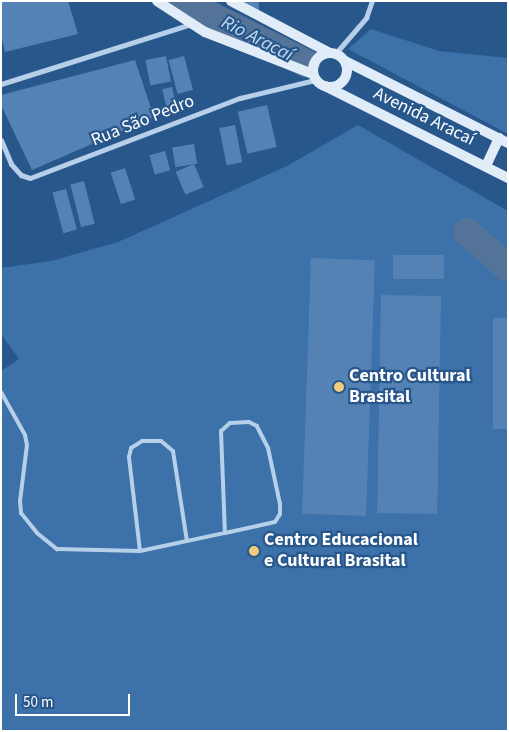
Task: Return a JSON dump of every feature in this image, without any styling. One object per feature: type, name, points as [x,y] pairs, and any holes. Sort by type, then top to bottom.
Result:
[{"type":"main road","name":"Avenida Aracaí","points":[[157,1],[191,24],[318,80],[508,178]]},
{"type":"main road","points":[[231,1],[332,53],[345,61],[346,78],[336,85],[318,80],[314,62],[332,53]]},
{"type":"main road","name":"Avenida Aracaí","points":[[345,61],[505,138]]},
{"type":"main road","points":[[486,166],[505,138]]},
{"type":"street","points":[[332,53],[366,18],[372,1]]},
{"type":"street","points":[[1,84],[191,24]]},
{"type":"street","name":"Rua São Pedro","points":[[1,140],[11,164],[22,175],[30,178],[240,98],[318,80]]},
{"type":"lane","points":[[1,392],[26,435],[27,444],[20,501],[21,513],[36,533],[57,548],[140,550],[225,534],[275,522],[280,514],[268,448],[257,426],[249,422],[230,423],[220,430],[218,438],[225,534]]},
{"type":"lane","points":[[140,550],[129,457],[132,448],[142,442],[161,441],[173,451],[187,541]]},
{"type":"shaded area","points":[[371,29],[439,51],[508,58],[508,134],[348,49]]},
{"type":"shaded area","name":"Centro Educacional e Cultural Brasital","points":[[358,125],[508,211],[508,731],[1,731],[1,371],[19,359],[1,334],[1,268],[51,261],[118,242],[287,166]]},
{"type":"building","points":[[1,1],[68,1],[78,34],[5,52],[1,35]]},
{"type":"building","points":[[239,1],[259,1],[259,11]]},
{"type":"building","points":[[166,56],[171,82],[150,86],[145,60]]},
{"type":"building","points":[[184,56],[193,90],[178,94],[169,60]]},
{"type":"building","points":[[135,60],[154,117],[32,170],[1,105],[1,95]]},
{"type":"building","points":[[172,87],[177,108],[167,111],[162,89]]},
{"type":"building","points":[[267,105],[277,147],[247,154],[238,112]]},
{"type":"building","points":[[235,125],[242,162],[227,165],[219,128]]},
{"type":"building","points":[[194,144],[197,164],[175,167],[172,147]]},
{"type":"building","points":[[165,151],[170,170],[155,174],[150,155]]},
{"type":"building","points":[[194,164],[204,187],[185,195],[176,172]]},
{"type":"building","points":[[125,168],[135,199],[121,204],[111,173]]},
{"type":"building","points":[[84,181],[95,224],[81,227],[70,184]]},
{"type":"building","points":[[66,189],[77,230],[63,233],[52,193]]},
{"type":"building","points":[[393,255],[444,255],[444,279],[393,279]]},
{"type":"building","name":"Centro Cultural Brasital","points":[[311,258],[375,260],[366,516],[302,514]]},
{"type":"building","points":[[381,295],[441,296],[437,514],[377,513]]},
{"type":"building","points":[[493,318],[508,318],[508,429],[493,429]]},
{"type":"waterway","name":"Rio Aracaí","points":[[182,1],[306,63]]},
{"type":"waterway","name":"Rio Aracaí","points":[[467,232],[508,268]]},
{"type":"place","name":"Centro Cultural Brasital","points":[[339,387]]},
{"type":"place","name":"Centro Educacional e Cultural Brasital","points":[[254,551]]}]
